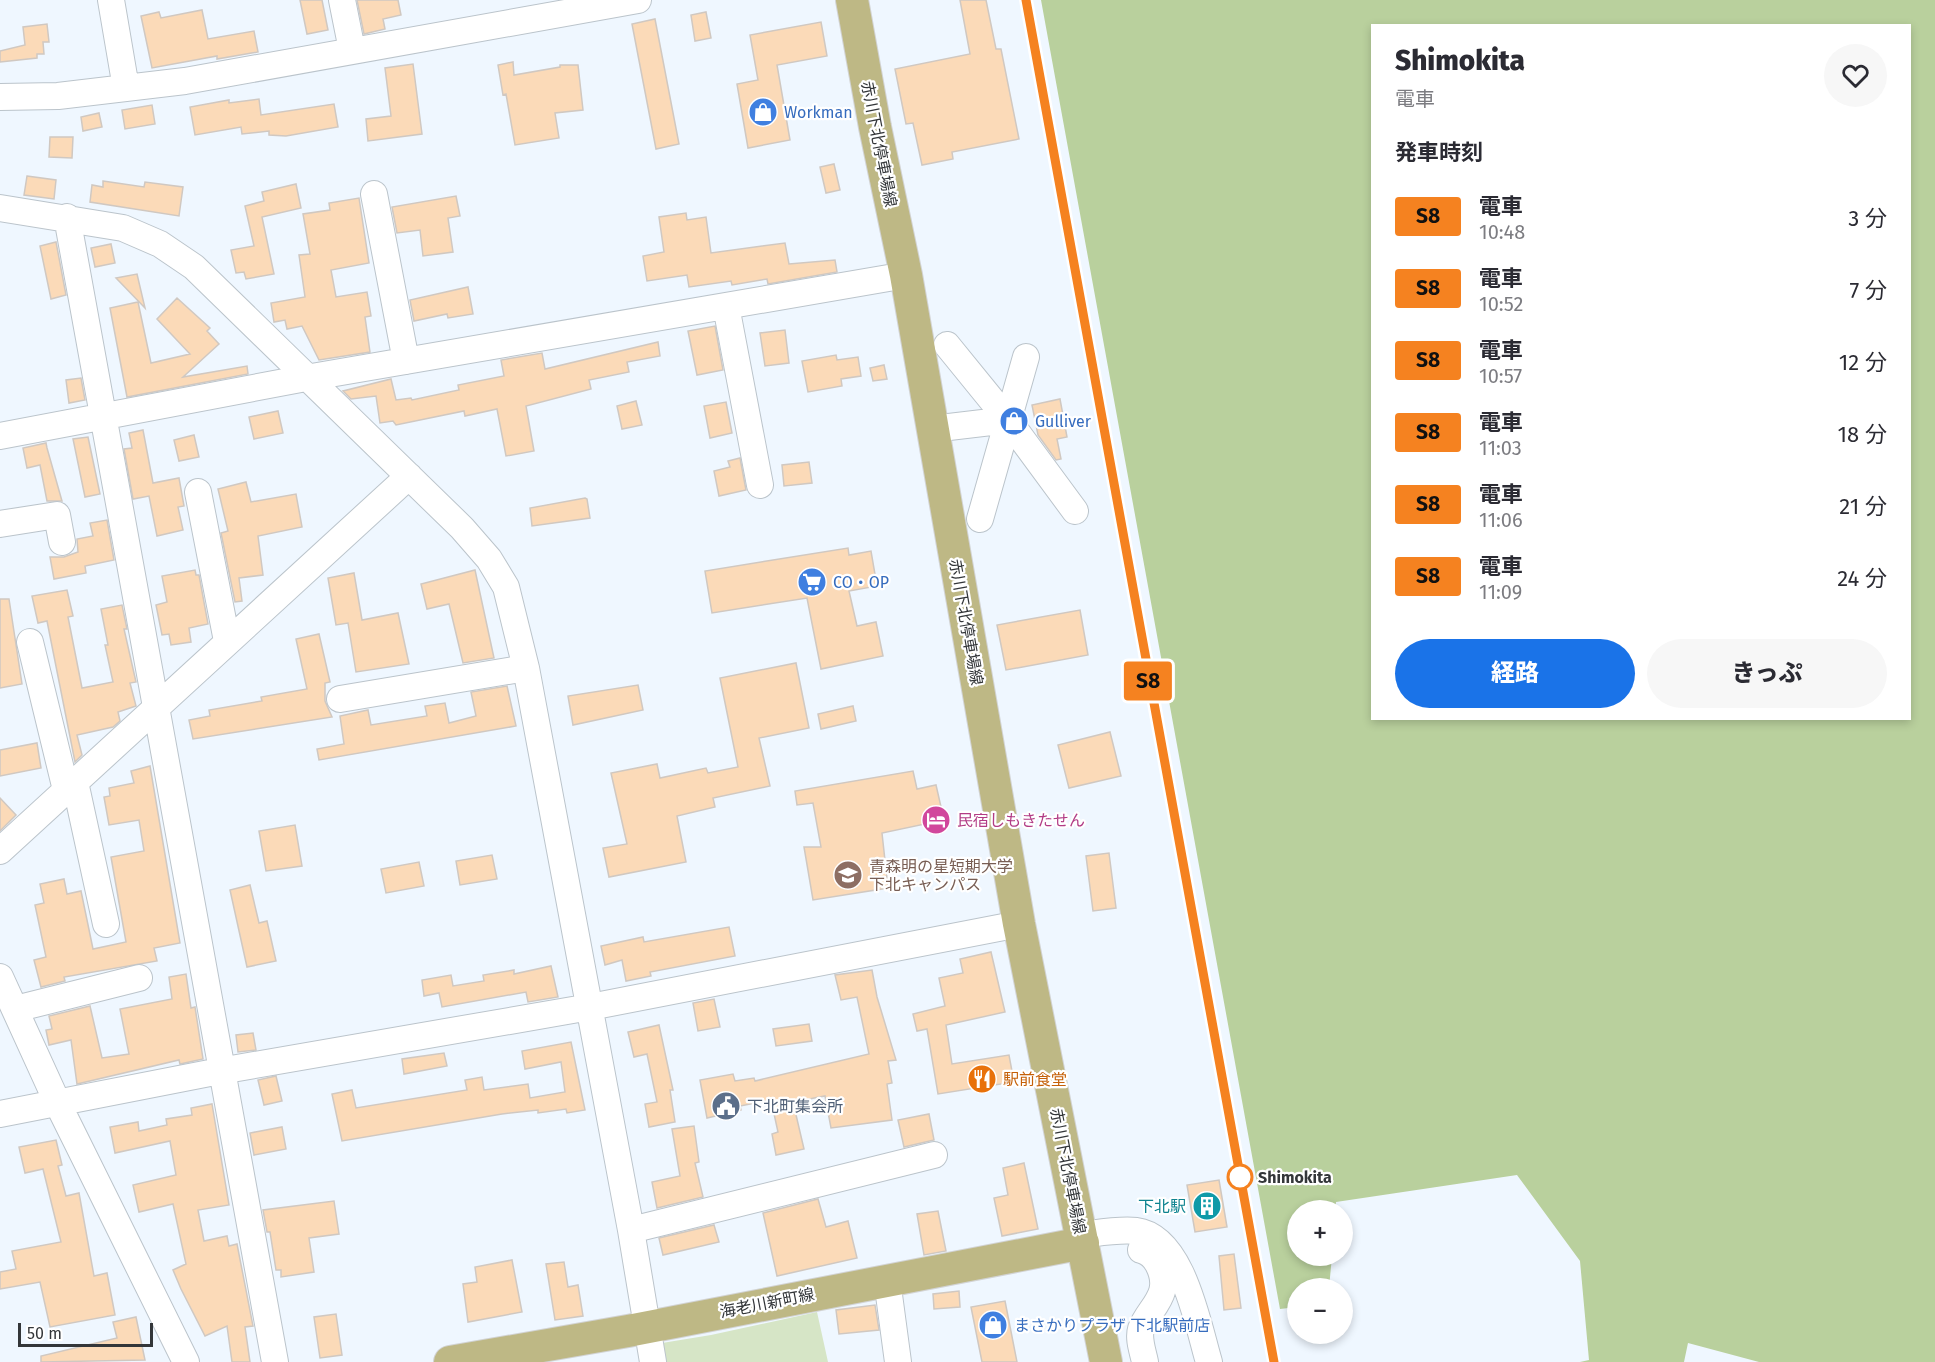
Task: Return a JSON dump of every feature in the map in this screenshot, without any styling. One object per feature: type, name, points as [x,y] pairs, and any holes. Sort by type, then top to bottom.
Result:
[{"type":"main road","name":"赤川下北停車場線","points":[[852,0],[875,127],[906,275],[1019,924],[1106,1362]]},
{"type":"main road","name":"海老川新町線","points":[[450,1362],[1083,1244]]},
{"type":"street","points":[[111,0],[126,88]]},
{"type":"street","points":[[342,0],[352,50]]},
{"type":"street","points":[[0,97],[58,96],[185,81],[352,50],[537,8],[636,0]]},
{"type":"street","points":[[374,194],[406,361]]},
{"type":"street","points":[[0,208],[123,228],[160,244],[194,267],[462,528],[506,587],[526,668],[631,1230],[653,1362]]},
{"type":"street","points":[[66,217],[274,1362]]},
{"type":"street","points":[[0,436],[306,378],[906,275]]},
{"type":"street","points":[[726,306],[760,485]]},
{"type":"street","points":[[947,345],[1008,420],[1075,511]]},
{"type":"street","points":[[980,519],[1026,357]]},
{"type":"street","points":[[932,429],[1008,420]]},
{"type":"street","points":[[0,851],[409,476]]},
{"type":"street","points":[[198,492],[227,641]]},
{"type":"street","points":[[0,524],[57,515],[62,542]]},
{"type":"street","points":[[30,642],[106,924]]},
{"type":"street","points":[[340,699],[526,668]]},
{"type":"street","points":[[0,1114],[220,1071],[590,1007],[1019,924]]},
{"type":"street","points":[[0,977],[58,1104],[186,1362]]},
{"type":"street","points":[[15,1009],[140,978]]},
{"type":"street","points":[[631,1230],[934,1155]]},
{"type":"street","points":[[1083,1244],[1137,1231],[1158,1241],[1176,1263],[1188,1291],[1209,1362]]},
{"type":"street","points":[[1083,1244],[1102,1248],[1129,1247],[1145,1251],[1154,1257],[1163,1281],[1158,1304],[1142,1328],[1140,1337],[1144,1362]]},
{"type":"street","points":[[887,1280],[898,1362]]},
{"type":"green space","points":[[1041,0],[1935,0],[1935,1362],[1759,1362],[1688,1343],[1684,1362],[1580,1362],[1589,1360],[1580,1261],[1517,1175],[1349,1200],[1287,1200],[1287,1266],[1331,1266],[1330,1278],[1287,1278],[1287,1308],[1280,1309]]},
{"type":"green space","points":[[817,1312],[828,1362],[661,1362],[656,1344],[711,1335]]},
{"type":"building","points":[[300,0],[322,0],[328,30],[307,34]]},
{"type":"building","points":[[357,0],[398,0],[401,15],[383,19],[385,29],[364,34]]},
{"type":"building","points":[[960,0],[986,0],[996,49],[1001,49],[1019,139],[952,152],[953,159],[922,165],[913,123],[906,124],[895,69],[970,54]]},
{"type":"building","points":[[202,10],[208,39],[254,31],[258,52],[217,59],[217,56],[152,68],[141,16],[159,12],[161,18]]},
{"type":"building","points":[[706,12],[711,38],[695,41],[691,15]]},
{"type":"building","points":[[655,19],[679,144],[656,149],[632,24]]},
{"type":"building","points":[[821,22],[827,56],[777,65],[790,140],[748,148],[737,84],[758,80],[750,35]]},
{"type":"building","points":[[47,24],[49,42],[43,42],[44,54],[37,54],[37,58],[0,62],[0,51],[25,45],[23,27]]},
{"type":"building","points":[[513,62],[514,75],[560,67],[560,65],[578,65],[583,110],[555,113],[559,138],[515,145],[498,65]]},
{"type":"building","points":[[413,64],[422,134],[368,141],[366,119],[391,116],[385,68]]},
{"type":"building","points":[[259,99],[261,115],[334,104],[338,127],[286,136],[269,135],[269,131],[242,134],[241,127],[195,135],[190,107],[229,100],[229,103]]},
{"type":"building","points":[[152,105],[155,124],[125,129],[122,110]]},
{"type":"building","points":[[99,113],[102,127],[83,131],[81,117]]},
{"type":"building","points":[[50,137],[73,137],[72,158],[49,157]]},
{"type":"building","points":[[834,164],[840,190],[826,193],[820,167]]},
{"type":"building","points":[[27,176],[56,180],[54,199],[24,195]]},
{"type":"building","points":[[103,181],[144,187],[145,182],[183,187],[179,216],[90,202],[92,185],[103,187]]},
{"type":"building","points":[[296,184],[301,208],[262,217],[274,274],[246,279],[244,272],[236,273],[231,250],[254,246],[245,206],[264,201],[262,192]]},
{"type":"building","points":[[456,196],[460,216],[448,218],[453,252],[423,256],[420,230],[397,233],[392,207]]},
{"type":"building","points":[[359,198],[369,263],[331,270],[336,297],[367,292],[371,316],[365,317],[370,352],[319,360],[302,326],[287,329],[285,320],[274,322],[271,303],[305,297],[299,255],[310,254],[303,214],[330,210],[329,203]]},
{"type":"building","points":[[686,213],[687,220],[706,217],[711,253],[785,243],[789,264],[835,260],[837,272],[768,284],[767,279],[732,285],[731,281],[689,287],[687,275],[647,281],[643,256],[664,252],[659,217]]},
{"type":"building","points":[[56,242],[66,295],[51,299],[40,246]]},
{"type":"building","points":[[111,244],[115,263],[95,267],[91,248]]},
{"type":"building","points":[[137,274],[145,308],[116,278]]},
{"type":"building","points":[[468,287],[473,314],[448,318],[447,314],[414,321],[410,300]]},
{"type":"building","points":[[177,298],[210,328],[207,331],[219,344],[183,377],[247,366],[248,374],[127,397],[110,308],[138,302],[151,363],[190,354],[157,319]]},
{"type":"building","points":[[715,326],[723,370],[697,375],[688,331]]},
{"type":"building","points":[[785,330],[789,363],[765,366],[760,333]]},
{"type":"building","points":[[658,342],[660,356],[627,362],[629,372],[589,380],[591,389],[526,406],[534,451],[506,456],[497,409],[465,416],[464,411],[396,425],[393,421],[380,423],[376,396],[351,399],[343,391],[391,379],[396,400],[411,398],[412,400],[459,390],[458,385],[504,376],[501,360],[542,353],[545,369]]},
{"type":"building","points":[[836,355],[837,360],[858,357],[861,376],[841,379],[842,386],[808,392],[802,361]]},
{"type":"building","points":[[884,365],[887,379],[873,381],[870,368]]},
{"type":"building","points":[[81,378],[85,400],[69,403],[66,380]]},
{"type":"building","points":[[1060,399],[1067,437],[1057,439],[1061,459],[1056,460],[1038,435],[1032,405]]},
{"type":"building","points":[[636,401],[642,425],[622,429],[617,406]]},
{"type":"building","points":[[726,402],[732,433],[710,438],[704,406]]},
{"type":"building","points":[[278,411],[283,433],[254,439],[249,417]]},
{"type":"building","points":[[143,430],[153,483],[179,478],[184,506],[178,507],[183,530],[157,536],[149,496],[133,499],[124,449],[132,448],[129,433]]},
{"type":"building","points":[[194,435],[199,457],[179,461],[174,440]]},
{"type":"building","points":[[88,437],[100,494],[85,497],[73,439]]},
{"type":"building","points":[[46,443],[62,501],[47,501],[40,465],[27,468],[23,448]]},
{"type":"building","points":[[740,458],[746,490],[719,496],[714,471],[730,467],[728,461]]},
{"type":"building","points":[[809,462],[812,483],[784,486],[782,465]]},
{"type":"building","points":[[246,482],[251,502],[296,494],[302,527],[258,536],[263,575],[239,578],[242,601],[235,602],[221,533],[228,531],[218,489]]},
{"type":"building","points":[[585,498],[590,518],[532,526],[530,508]]},
{"type":"building","points":[[107,520],[114,560],[85,566],[86,573],[54,579],[50,557],[64,557],[78,552],[77,539],[93,536],[90,523]]},
{"type":"building","points":[[848,548],[849,555],[871,551],[877,586],[849,591],[857,626],[876,622],[883,656],[821,669],[807,598],[712,613],[705,571]]},
{"type":"building","points":[[195,570],[196,575],[199,575],[208,624],[189,628],[191,642],[171,645],[169,634],[162,635],[156,605],[167,602],[162,576]]},
{"type":"building","points":[[475,570],[494,658],[463,663],[449,604],[427,609],[421,584]]},
{"type":"building","points":[[354,573],[362,620],[398,613],[409,664],[356,672],[348,623],[336,625],[328,578]]},
{"type":"building","points":[[67,590],[73,616],[68,617],[82,688],[113,682],[105,645],[108,645],[101,609],[122,605],[127,629],[124,629],[136,682],[130,683],[136,706],[118,712],[120,721],[113,727],[77,735],[82,755],[75,762],[47,621],[38,623],[32,596]]},
{"type":"building","points":[[0,599],[9,599],[22,684],[0,688]]},
{"type":"building","points":[[1080,610],[1088,655],[1006,670],[997,625]]},
{"type":"building","points":[[319,634],[330,682],[325,683],[325,701],[332,717],[193,739],[189,720],[210,716],[209,710],[262,701],[261,697],[307,689],[296,639]]},
{"type":"building","points":[[796,663],[809,728],[759,738],[770,786],[713,798],[715,807],[677,816],[686,862],[609,877],[603,848],[627,844],[611,773],[657,764],[660,778],[706,768],[708,773],[738,767],[720,678]]},
{"type":"building","points":[[638,685],[643,710],[573,725],[568,696]]},
{"type":"building","points":[[507,686],[516,726],[319,760],[317,749],[344,744],[340,716],[368,710],[371,725],[427,716],[425,706],[445,703],[449,723],[476,716],[471,692]]},
{"type":"building","points":[[853,706],[856,721],[821,729],[818,714]]},
{"type":"building","points":[[1110,732],[1121,776],[1069,788],[1058,745]]},
{"type":"building","points":[[37,743],[41,768],[0,776],[0,750]]},
{"type":"building","points":[[150,766],[180,943],[154,948],[157,961],[64,977],[65,981],[41,987],[34,960],[46,957],[35,905],[44,903],[40,884],[64,879],[67,894],[81,891],[93,949],[126,942],[111,857],[144,851],[139,820],[109,825],[104,797],[110,796],[109,788],[134,783],[131,771]]},
{"type":"building","points":[[913,771],[917,789],[936,785],[944,820],[882,833],[888,888],[813,900],[804,847],[821,847],[813,803],[797,805],[795,791]]},
{"type":"building","points":[[0,798],[16,815],[0,831]]},
{"type":"building","points":[[295,825],[302,866],[266,871],[259,831]]},
{"type":"building","points":[[1109,853],[1116,908],[1093,911],[1086,856]]},
{"type":"building","points":[[492,855],[497,879],[460,885],[456,861]]},
{"type":"building","points":[[419,862],[424,886],[386,893],[381,869]]},
{"type":"building","points":[[250,885],[259,923],[267,921],[276,961],[247,967],[230,890]]},
{"type":"building","points":[[729,927],[735,956],[650,972],[651,976],[626,981],[622,960],[605,965],[601,946],[643,937],[644,942]]},
{"type":"building","points":[[991,952],[1005,1012],[946,1025],[952,1064],[1009,1055],[1014,1082],[938,1094],[927,1029],[917,1031],[913,1014],[945,1006],[939,978],[963,973],[960,959]]},
{"type":"building","points":[[551,966],[558,997],[528,1002],[526,992],[442,1007],[439,993],[424,996],[422,980],[451,975],[453,986],[484,981],[483,975],[514,970],[514,974]]},
{"type":"building","points":[[872,970],[877,997],[896,1060],[888,1061],[892,1083],[887,1084],[892,1120],[831,1128],[825,1096],[793,1102],[804,1149],[776,1155],[772,1134],[778,1132],[771,1100],[740,1106],[741,1110],[707,1118],[700,1080],[733,1074],[735,1081],[754,1078],[755,1081],[869,1054],[857,997],[841,1000],[835,975]]},
{"type":"building","points":[[186,974],[191,1008],[195,1007],[203,1059],[180,1064],[179,1060],[77,1084],[71,1040],[49,1045],[46,1030],[52,1029],[49,1016],[90,1006],[102,1058],[129,1054],[120,1009],[172,999],[169,977]]},
{"type":"building","points":[[714,999],[720,1027],[698,1031],[693,1003]]},
{"type":"building","points":[[809,1024],[812,1041],[776,1046],[773,1029]]},
{"type":"building","points":[[659,1025],[673,1090],[670,1090],[675,1122],[649,1127],[645,1104],[657,1102],[647,1054],[634,1057],[628,1032]]},
{"type":"building","points":[[253,1033],[256,1050],[238,1052],[236,1035]]},
{"type":"building","points":[[571,1042],[585,1110],[567,1113],[566,1109],[538,1113],[538,1110],[502,1114],[342,1141],[332,1094],[352,1090],[356,1108],[467,1090],[465,1080],[482,1077],[484,1090],[528,1084],[530,1098],[565,1092],[561,1062],[525,1069],[522,1051]]},
{"type":"building","points":[[444,1053],[447,1066],[404,1074],[402,1059]]},
{"type":"building","points":[[276,1076],[282,1101],[264,1105],[258,1080]]},
{"type":"building","points":[[212,1104],[229,1205],[198,1210],[204,1241],[227,1236],[229,1246],[237,1244],[253,1326],[245,1327],[250,1362],[232,1362],[227,1326],[205,1336],[181,1289],[173,1270],[186,1264],[173,1204],[139,1212],[133,1185],[176,1175],[170,1141],[115,1153],[110,1127],[138,1122],[139,1131],[167,1125],[166,1119],[192,1115],[191,1108]]},
{"type":"building","points":[[929,1114],[934,1140],[904,1147],[898,1120]]},
{"type":"building","points":[[694,1126],[699,1162],[695,1163],[703,1197],[657,1208],[652,1182],[680,1176],[672,1129]]},
{"type":"building","points":[[282,1127],[286,1149],[254,1155],[250,1133]]},
{"type":"building","points":[[56,1140],[62,1165],[58,1166],[66,1196],[79,1193],[94,1276],[107,1273],[115,1315],[50,1327],[40,1282],[0,1289],[0,1272],[16,1269],[12,1251],[61,1242],[43,1169],[25,1173],[19,1147]]},
{"type":"building","points":[[1024,1163],[1038,1229],[1002,1236],[994,1198],[1008,1195],[1003,1168]]},
{"type":"building","name":"下北駅","points":[[1219,1180],[1227,1227],[1195,1232],[1187,1185]]},
{"type":"building","points":[[818,1199],[826,1227],[848,1221],[857,1258],[777,1276],[763,1213]]},
{"type":"building","points":[[334,1201],[339,1234],[309,1238],[314,1272],[281,1277],[281,1270],[276,1270],[270,1232],[267,1232],[263,1210]]},
{"type":"building","points":[[938,1211],[946,1251],[924,1255],[917,1214]]},
{"type":"building","points":[[714,1225],[719,1242],[663,1255],[659,1238]]},
{"type":"building","points":[[1234,1254],[1241,1308],[1224,1310],[1219,1256]]},
{"type":"building","points":[[512,1260],[522,1312],[468,1322],[463,1284],[477,1282],[475,1267]]},
{"type":"building","points":[[564,1262],[568,1287],[578,1285],[583,1316],[555,1320],[546,1264]]},
{"type":"building","points":[[959,1291],[960,1307],[934,1309],[933,1294]]},
{"type":"building","points":[[1005,1301],[1017,1362],[982,1362],[971,1307]]},
{"type":"building","points":[[875,1305],[879,1330],[839,1334],[836,1310]]},
{"type":"building","points":[[336,1314],[342,1355],[320,1358],[314,1317]]},
{"type":"building","points":[[136,1317],[145,1360],[41,1362],[41,1356],[117,1338],[113,1322]]},
{"type":"railway","points":[[1026,0],[1274,1362]]},
{"type":"train","name":"S8","points":[[1026,0],[1274,1362]]},
{"type":"place","name":"Workman","points":[[763,112]]},
{"type":"place","name":"Gulliver","points":[[1014,421]]},
{"type":"place","name":"CO・OP","points":[[812,582]]},
{"type":"place","name":"民宿しもきたせん","points":[[936,820]]},
{"type":"place","name":"青森明の星短期大学 下北キャンパス","points":[[848,875]]},
{"type":"place","name":"駅前食堂","points":[[982,1079]]},
{"type":"place","name":"下北町集会所","points":[[726,1106]]},
{"type":"place","name":"Shimokita","points":[[1240,1177]]},
{"type":"place","name":"下北駅","points":[[1207,1206]]},
{"type":"place","name":"まさかりプラザ 下北駅前店","points":[[993,1325]]}]
